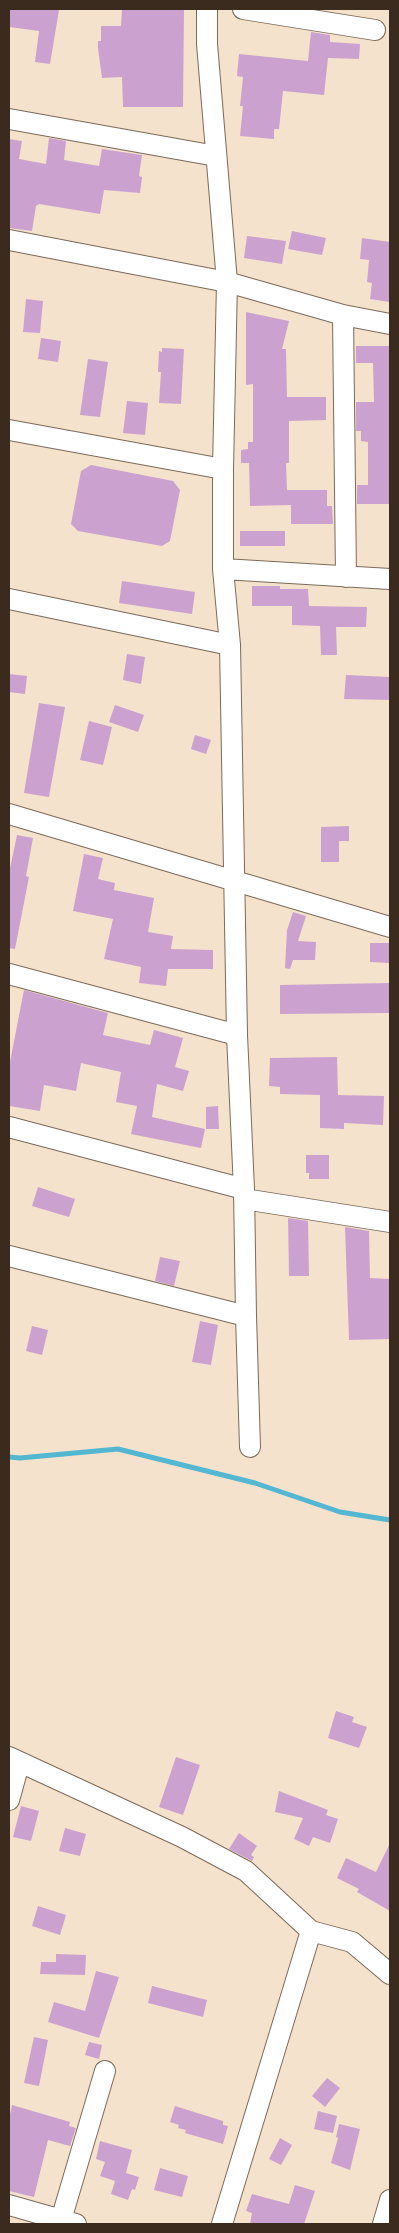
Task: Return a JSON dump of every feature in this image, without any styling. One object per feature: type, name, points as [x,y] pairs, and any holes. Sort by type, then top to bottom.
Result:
[{"type":"street","points":[[207,9],[207,44],[227,282],[223,569],[230,645],[237,1035],[244,1194],[250,1447]]},
{"type":"street","points":[[243,9],[375,30]]},
{"type":"street","points":[[9,119],[216,156]]},
{"type":"street","points":[[9,240],[227,282],[342,315],[390,324]]},
{"type":"street","points":[[342,315],[346,577]]},
{"type":"street","points":[[9,430],[223,469]]},
{"type":"street","points":[[223,569],[390,579]]},
{"type":"street","points":[[9,600],[230,645]]},
{"type":"street","points":[[9,814],[390,927]]},
{"type":"street","points":[[9,974],[237,1035]]},
{"type":"street","points":[[9,1127],[244,1194],[390,1222]]},
{"type":"street","points":[[9,1256],[246,1316]]},
{"type":"street","points":[[9,1800],[14,1760],[182,1837],[246,1871],[311,1931],[352,1942],[390,1974]]},
{"type":"street","points":[[222,2224],[311,1931]]},
{"type":"street","points":[[9,2205],[69,2222],[105,2070]]},
{"type":"street","points":[[383,2224],[390,2200]]},
{"type":"building","points":[[10,9],[59,10],[50,64],[35,62],[39,31],[9,27]]},
{"type":"building","points":[[122,9],[184,10],[183,107],[123,107],[122,77],[102,78],[98,48],[98,41],[101,41],[101,26],[121,26]]},
{"type":"building","points":[[311,32],[330,35],[330,42],[360,44],[359,59],[328,58],[324,95],[283,91],[279,129],[274,129],[274,139],[240,136],[243,106],[240,106],[243,77],[237,76],[239,54],[308,61]]},
{"type":"building","points":[[49,138],[66,141],[64,160],[99,166],[102,149],[142,155],[139,176],[142,177],[140,193],[104,190],[100,214],[39,204],[36,206],[32,231],[9,228],[9,139],[22,141],[19,159],[46,164]]},
{"type":"building","points":[[292,231],[326,238],[322,255],[288,249]]},
{"type":"building","points":[[247,236],[286,241],[282,264],[244,258]]},
{"type":"building","points":[[362,238],[390,242],[389,302],[370,299],[372,283],[367,282],[369,260],[360,259]]},
{"type":"building","points":[[26,299],[43,301],[40,333],[23,332]]},
{"type":"building","points":[[246,312],[289,321],[282,349],[286,349],[287,397],[326,397],[326,420],[289,421],[289,463],[286,463],[287,490],[327,490],[327,506],[332,506],[333,524],[291,524],[291,505],[250,506],[249,463],[241,463],[241,450],[248,449],[248,442],[253,442],[253,384],[246,385]]},
{"type":"building","points":[[41,338],[61,341],[58,362],[38,359]]},
{"type":"building","points":[[356,346],[390,346],[390,504],[357,504],[357,485],[368,485],[368,442],[361,441],[361,431],[356,431],[356,402],[374,402],[373,363],[356,363]]},
{"type":"building","points":[[162,348],[184,349],[181,404],[159,403],[161,372],[158,372],[159,351],[162,352]]},
{"type":"building","points":[[88,359],[108,362],[100,417],[80,415]]},
{"type":"building","points":[[127,401],[148,403],[145,435],[123,433]]},
{"type":"building","points":[[91,465],[173,481],[180,490],[170,541],[162,546],[78,531],[71,524],[81,471]]},
{"type":"building","points":[[240,531],[285,531],[285,546],[240,546]]},
{"type":"building","points":[[122,581],[195,592],[192,614],[119,603]]},
{"type":"building","points":[[252,586],[308,589],[309,606],[367,607],[366,627],[336,627],[337,655],[321,655],[320,626],[292,625],[292,606],[252,606]]},
{"type":"building","points":[[127,654],[145,657],[141,684],[123,680]]},
{"type":"building","points":[[9,674],[27,676],[25,694],[9,692]]},
{"type":"building","points":[[346,675],[390,677],[390,700],[344,699]]},
{"type":"building","points":[[39,703],[65,707],[49,797],[24,793]]},
{"type":"building","points":[[115,705],[144,715],[138,732],[109,722]]},
{"type":"building","points":[[89,721],[112,727],[103,765],[80,760]]},
{"type":"building","points":[[195,735],[211,740],[206,754],[191,749]]},
{"type":"building","points":[[349,826],[349,841],[339,841],[339,862],[321,862],[321,827]]},
{"type":"building","points":[[17,835],[33,838],[26,876],[29,877],[15,949],[9,948],[9,873]]},
{"type":"building","points":[[84,854],[103,858],[98,879],[115,883],[114,890],[154,898],[148,932],[173,936],[171,949],[213,950],[213,969],[168,969],[166,986],[139,983],[141,967],[104,959],[113,919],[73,911]]},
{"type":"building","points":[[293,912],[306,916],[298,941],[316,942],[315,960],[293,960],[290,969],[285,968],[287,930]]},
{"type":"building","points":[[370,943],[390,943],[390,963],[370,962]]},
{"type":"building","points":[[390,983],[390,1013],[280,1014],[280,985]]},
{"type":"building","points":[[24,990],[108,1013],[103,1035],[150,1045],[154,1030],[183,1038],[175,1067],[189,1071],[183,1091],[157,1084],[152,1117],[205,1129],[201,1148],[131,1134],[137,1106],[116,1102],[121,1072],[81,1063],[76,1091],[44,1085],[40,1111],[9,1106],[9,1067]]},
{"type":"building","points":[[337,1057],[338,1095],[384,1096],[383,1125],[344,1123],[344,1129],[320,1128],[320,1095],[280,1094],[280,1087],[269,1086],[270,1058]]},
{"type":"building","points":[[218,1106],[219,1129],[206,1129],[206,1107]]},
{"type":"building","points":[[306,1155],[329,1155],[329,1179],[309,1179],[309,1173],[306,1173]]},
{"type":"building","points":[[38,1187],[75,1199],[69,1217],[32,1206]]},
{"type":"building","points":[[288,1218],[308,1221],[309,1276],[289,1276]]},
{"type":"building","points":[[345,1227],[369,1231],[370,1278],[390,1279],[390,1339],[349,1340]]},
{"type":"building","points":[[160,1257],[180,1261],[174,1286],[155,1281]]},
{"type":"building","points":[[200,1321],[218,1325],[211,1365],[192,1362]]},
{"type":"building","points":[[32,1326],[48,1330],[42,1355],[26,1351]]},
{"type":"building","points":[[336,1711],[354,1717],[352,1722],[367,1727],[359,1748],[328,1738]]},
{"type":"building","points":[[176,1757],[200,1765],[183,1815],[159,1807]]},
{"type":"building","points":[[279,1791],[328,1810],[326,1815],[338,1819],[330,1843],[313,1837],[309,1846],[294,1839],[303,1818],[275,1812]]},
{"type":"building","points":[[21,1806],[39,1811],[31,1841],[13,1837]]},
{"type":"building","points":[[65,1828],[86,1834],[80,1856],[59,1851]]},
{"type":"building","points":[[239,1833],[257,1846],[251,1855],[254,1857],[252,1861],[229,1849]]},
{"type":"building","points":[[390,1843],[390,1911],[357,1892],[359,1889],[337,1878],[346,1858],[376,1872]]},
{"type":"building","points":[[38,1906],[66,1915],[60,1935],[32,1926]]},
{"type":"building","points":[[56,1954],[86,1955],[85,1975],[40,1974],[41,1962],[56,1962]]},
{"type":"building","points":[[96,1971],[119,1977],[99,2038],[48,2022],[54,2002],[85,2011]]},
{"type":"building","points":[[152,1986],[207,2000],[203,2017],[148,2003]]},
{"type":"building","points":[[34,2037],[48,2040],[39,2086],[24,2083]]},
{"type":"building","points":[[89,2042],[102,2045],[99,2059],[85,2055]]},
{"type":"building","points":[[327,2078],[340,2088],[325,2107],[312,2096]]},
{"type":"building","points":[[12,2105],[70,2122],[69,2126],[76,2128],[70,2146],[48,2140],[34,2197],[9,2191],[9,2119]]},
{"type":"building","points":[[175,2106],[223,2121],[223,2125],[228,2126],[223,2144],[185,2133],[186,2130],[178,2128],[179,2125],[170,2122]]},
{"type":"building","points":[[318,2111],[337,2116],[333,2133],[314,2129]]},
{"type":"building","points":[[339,2124],[360,2129],[350,2170],[331,2163],[338,2138],[336,2137]]},
{"type":"building","points":[[280,2138],[292,2145],[281,2165],[269,2159]]},
{"type":"building","points":[[100,2141],[132,2150],[126,2173],[139,2177],[135,2190],[132,2189],[128,2200],[111,2194],[115,2181],[100,2176],[105,2162],[96,2159]]},
{"type":"building","points":[[160,2168],[188,2176],[182,2197],[154,2190]]},
{"type":"building","points":[[295,2185],[315,2191],[304,2224],[250,2224],[252,2213],[246,2211],[252,2194],[289,2204]]},
{"type":"waterway","points":[[9,1457],[20,1458],[118,1449],[255,1483],[340,1512],[390,1520]]}]
